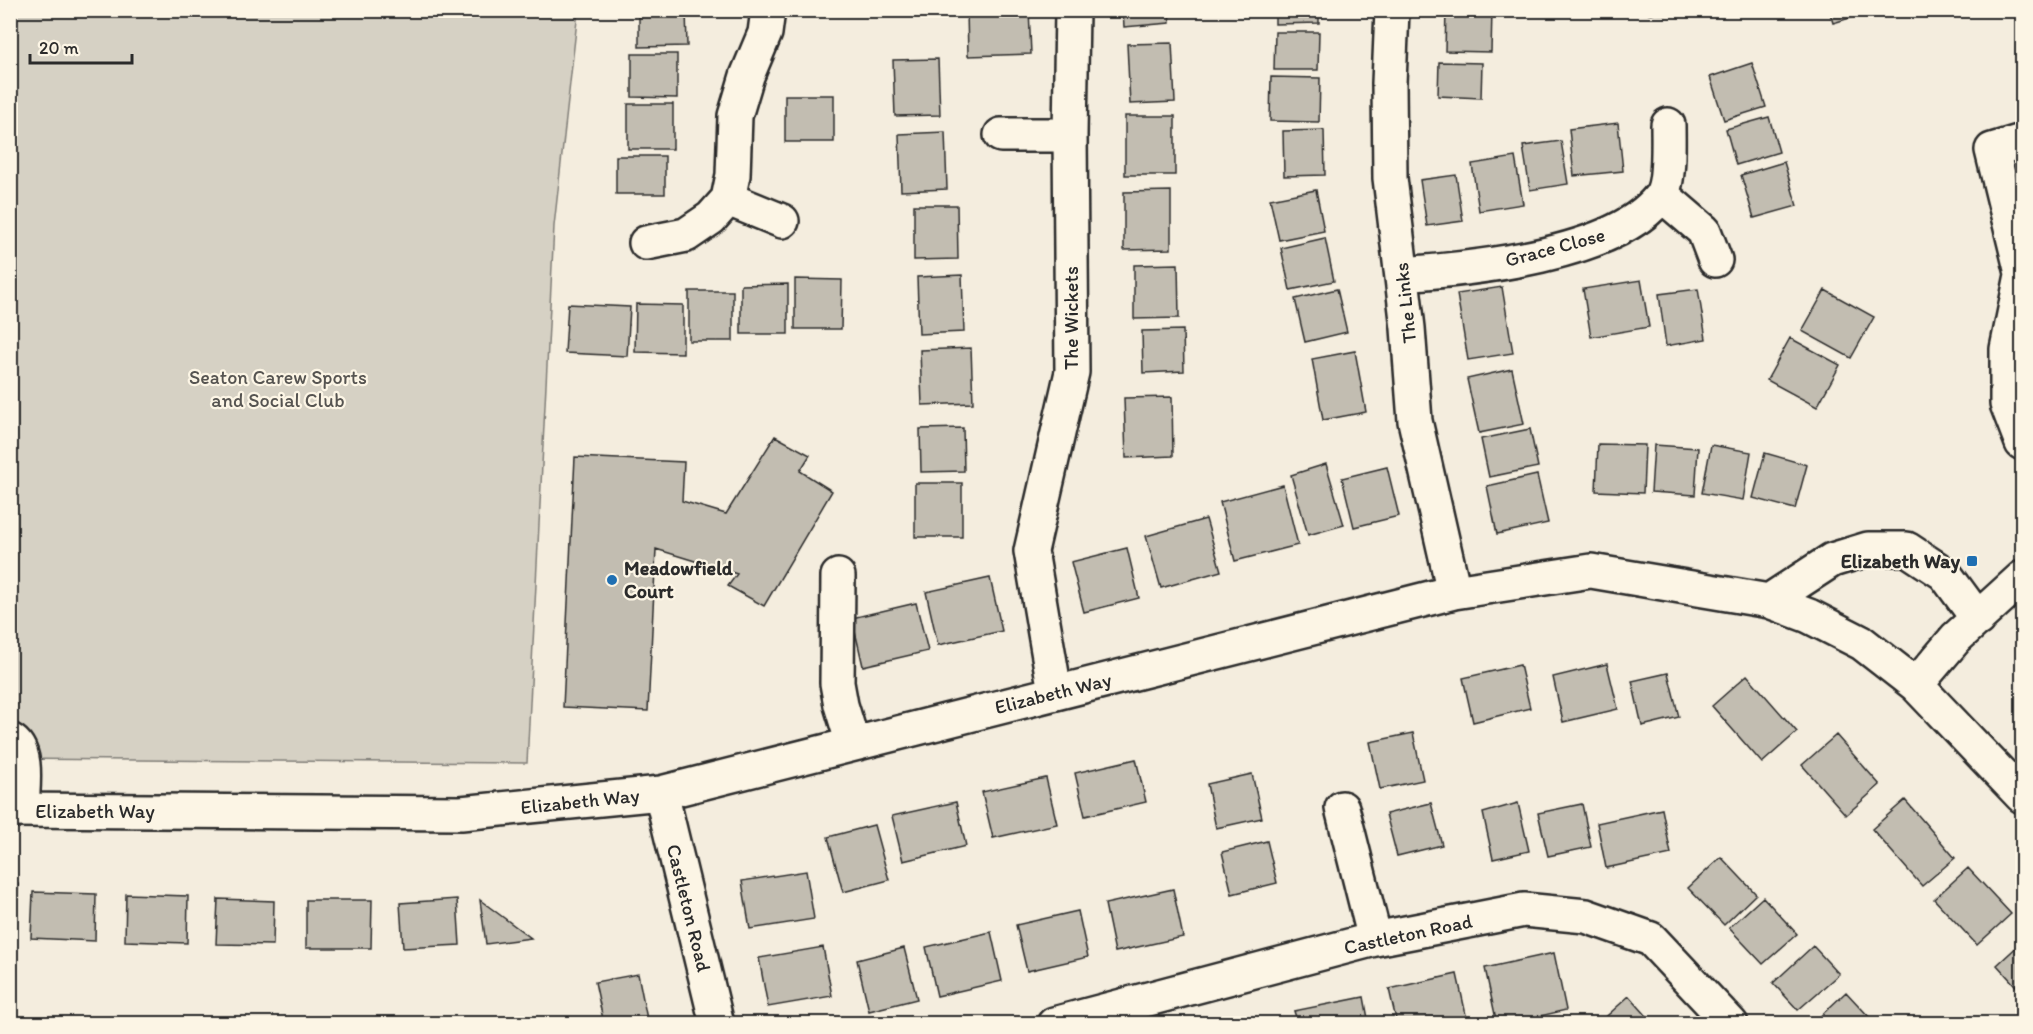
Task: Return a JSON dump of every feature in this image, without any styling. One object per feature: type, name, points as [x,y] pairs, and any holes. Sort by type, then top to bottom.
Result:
[{"type":"street","points":[[646,243],[686,235],[711,218],[728,199],[733,175],[735,116],[747,76],[765,33],[768,10]]},
{"type":"street","name":"The Wickets","points":[[1055,692],[1031,551],[1072,372],[1070,135],[1072,10]]},
{"type":"street","name":"The Links","points":[[1392,10],[1389,83],[1390,178],[1402,274],[1415,421],[1455,592]]},
{"type":"street","points":[[1668,125],[1668,167],[1662,195],[1704,231],[1714,260]]},
{"type":"street","points":[[1001,135],[1070,135]]},
{"type":"street","points":[[2022,141],[1992,150],[2022,274],[2007,349],[2007,404],[2022,443]]},
{"type":"street","name":"Grace Close","points":[[1402,274],[1450,270],[1541,255],[1601,238],[1638,219],[1662,195]]},
{"type":"street","points":[[728,199],[782,221]]},
{"type":"street","points":[[1768,602],[1832,560],[1868,549],[1907,549],[1945,574],[1978,619]]},
{"type":"street","name":"Elizabeth Way","points":[[16,810],[461,813],[661,793],[1455,592],[1591,571],[1768,602],[1809,616],[1862,644],[1916,685],[2022,796]]},
{"type":"street","points":[[838,576],[837,683],[853,744]]},
{"type":"street","points":[[1916,685],[1956,638],[2022,578]]},
{"type":"street","points":[[10,740],[18,745],[22,758],[16,810]]},
{"type":"street","name":"Castleton Road","points":[[661,793],[717,1023]]},
{"type":"street","points":[[1342,808],[1375,939]]},
{"type":"street","name":"Castleton Road","points":[[1054,1023],[1375,939],[1524,910],[1586,916],[1651,939],[1731,1023]]},
{"type":"green space","name":"Seaton Carew Sports and Social Club","points":[[11,11],[578,11],[554,226],[527,763],[11,759]]},
{"type":"building","points":[[639,10],[686,10],[687,46],[639,47]]},
{"type":"building","points":[[967,10],[1029,10],[1031,54],[968,56]]},
{"type":"building","points":[[1123,10],[1169,10],[1170,23],[1124,27]]},
{"type":"building","points":[[1275,10],[1319,10],[1319,23],[1275,24]]},
{"type":"building","points":[[1446,10],[1492,10],[1491,52],[1445,51]]},
{"type":"building","points":[[1632,10],[1676,10],[1676,14],[1632,13]]},
{"type":"building","points":[[1829,10],[1877,10],[1833,23]]},
{"type":"building","points":[[1275,32],[1319,32],[1318,70],[1274,70]]},
{"type":"building","points":[[1172,43],[1175,102],[1130,104],[1127,44]]},
{"type":"building","points":[[632,54],[677,54],[677,98],[632,97]]},
{"type":"building","points":[[938,59],[940,115],[895,116],[893,60]]},
{"type":"building","points":[[1439,62],[1482,63],[1481,98],[1438,96]]},
{"type":"building","points":[[1752,63],[1766,107],[1724,120],[1710,77]]},
{"type":"building","points":[[1271,77],[1320,78],[1319,122],[1270,121]]},
{"type":"building","points":[[785,95],[834,95],[834,142],[785,142]]},
{"type":"building","points":[[628,104],[673,104],[673,149],[628,149]]},
{"type":"building","points":[[1125,116],[1175,116],[1175,175],[1125,175]]},
{"type":"building","points":[[1769,117],[1779,152],[1736,165],[1726,129]]},
{"type":"building","points":[[1618,123],[1623,171],[1574,176],[1569,129]]},
{"type":"building","points":[[1324,130],[1325,175],[1284,176],[1283,131]]},
{"type":"building","points":[[945,132],[947,189],[901,191],[899,134]]},
{"type":"building","points":[[1561,141],[1568,184],[1530,190],[1523,146]]},
{"type":"building","points":[[616,156],[665,156],[665,194],[616,194]]},
{"type":"building","points":[[1515,157],[1523,204],[1479,211],[1472,164]]},
{"type":"building","points":[[1784,162],[1797,206],[1754,218],[1741,175]]},
{"type":"building","points":[[1456,175],[1463,221],[1427,226],[1420,180]]},
{"type":"building","points":[[1316,190],[1324,231],[1279,240],[1270,199]]},
{"type":"building","points":[[1171,191],[1171,249],[1124,250],[1124,192]]},
{"type":"building","points":[[914,205],[957,205],[958,259],[914,260]]},
{"type":"building","points":[[1325,238],[1334,281],[1290,290],[1281,248]]},
{"type":"building","points":[[1178,264],[1179,318],[1134,319],[1134,265]]},
{"type":"building","points":[[962,275],[964,332],[919,334],[917,277]]},
{"type":"building","points":[[795,279],[842,280],[841,329],[795,329]]},
{"type":"building","points":[[1641,280],[1649,327],[1591,337],[1583,289]]},
{"type":"building","points":[[788,284],[788,334],[741,334],[741,285]]},
{"type":"building","points":[[1502,287],[1513,353],[1468,360],[1457,294]]},
{"type":"building","points":[[1337,289],[1347,332],[1305,342],[1295,299]]},
{"type":"building","points":[[1698,289],[1706,339],[1666,346],[1659,294]]},
{"type":"building","points":[[1825,290],[1874,317],[1851,358],[1802,331]]},
{"type":"building","points":[[689,291],[733,291],[733,341],[689,341]]},
{"type":"building","points":[[568,304],[630,307],[627,356],[565,353]]},
{"type":"building","points":[[636,304],[683,305],[683,353],[635,352]]},
{"type":"building","points":[[1183,330],[1184,371],[1143,373],[1142,331]]},
{"type":"building","points":[[1790,338],[1840,365],[1817,407],[1767,380]]},
{"type":"building","points":[[971,348],[973,403],[922,405],[920,350]]},
{"type":"building","points":[[1355,351],[1366,412],[1323,420],[1312,359]]},
{"type":"building","points":[[1512,369],[1524,424],[1479,433],[1467,379]]},
{"type":"building","points":[[1172,397],[1173,456],[1126,458],[1124,398]]},
{"type":"building","points":[[963,428],[964,471],[921,472],[920,429]]},
{"type":"building","points":[[1530,429],[1538,467],[1489,477],[1481,439]]},
{"type":"building","name":"Meadowfield Court","points":[[775,436],[810,455],[800,471],[832,491],[764,606],[728,586],[737,574],[656,549],[648,711],[563,707],[575,457],[684,462],[682,501],[726,514]]},
{"type":"building","points":[[1598,444],[1645,445],[1643,493],[1596,491]]},
{"type":"building","points":[[1654,445],[1698,448],[1695,495],[1651,492]]},
{"type":"building","points":[[1711,445],[1751,452],[1743,500],[1702,493]]},
{"type":"building","points":[[1765,453],[1807,465],[1795,509],[1753,498]]},
{"type":"building","points":[[1326,464],[1344,525],[1308,535],[1291,475]]},
{"type":"building","points":[[1387,467],[1399,516],[1354,527],[1342,478]]},
{"type":"building","points":[[1537,475],[1548,523],[1497,534],[1487,486]]},
{"type":"building","points":[[915,483],[962,483],[962,537],[915,537]]},
{"type":"building","points":[[1283,485],[1298,545],[1235,561],[1220,502]]},
{"type":"building","points":[[1206,519],[1221,571],[1161,588],[1146,536]]},
{"type":"building","points":[[1127,548],[1139,598],[1084,612],[1071,562]]},
{"type":"building","points":[[990,578],[1002,631],[938,645],[926,592]]},
{"type":"building","points":[[916,603],[928,651],[863,666],[852,618]]},
{"type":"building","points":[[1607,664],[1618,709],[1563,722],[1553,677]]},
{"type":"building","points":[[1520,665],[1530,708],[1473,722],[1463,678]]},
{"type":"building","points":[[1668,673],[1679,717],[1642,726],[1632,681]]},
{"type":"building","points":[[1747,675],[1797,732],[1762,763],[1712,706]]},
{"type":"building","points":[[1413,733],[1423,780],[1380,789],[1370,742]]},
{"type":"building","points":[[1836,735],[1880,785],[1846,815],[1802,765]]},
{"type":"building","points":[[1136,759],[1146,802],[1085,816],[1075,773]]},
{"type":"building","points":[[1252,774],[1262,818],[1216,828],[1207,784]]},
{"type":"building","points":[[1046,778],[1057,824],[993,838],[982,792]]},
{"type":"building","points":[[1905,800],[1955,858],[1922,886],[1872,829]]},
{"type":"building","points":[[956,802],[966,846],[903,861],[892,816]]},
{"type":"building","points":[[1431,803],[1442,845],[1397,856],[1386,814]]},
{"type":"building","points":[[1518,803],[1529,851],[1493,859],[1483,813]]},
{"type":"building","points":[[1582,804],[1591,847],[1548,856],[1538,813]]},
{"type":"building","points":[[1662,809],[1671,854],[1606,868],[1597,823]]},
{"type":"building","points":[[874,825],[889,880],[843,892],[828,837]]},
{"type":"building","points":[[1267,841],[1277,883],[1232,894],[1222,852]]},
{"type":"building","points":[[1721,857],[1756,894],[1724,925],[1688,888]]},
{"type":"building","points":[[1968,868],[2011,914],[1977,945],[1934,899]]},
{"type":"building","points":[[806,871],[814,919],[750,929],[742,881]]},
{"type":"building","points":[[10,884],[18,884],[15,952],[10,952]]},
{"type":"building","points":[[1173,889],[1183,937],[1115,952],[1105,904]]},
{"type":"building","points":[[33,892],[96,894],[95,941],[31,938]]},
{"type":"building","points":[[126,894],[188,896],[187,943],[125,941]]},
{"type":"building","points":[[1763,897],[1797,934],[1763,964],[1729,928]]},
{"type":"building","points":[[218,899],[274,901],[273,945],[216,944]]},
{"type":"building","points":[[457,899],[460,945],[403,948],[400,903]]},
{"type":"building","points":[[306,900],[372,900],[371,948],[306,948]]},
{"type":"building","points":[[480,900],[531,938],[486,944]]},
{"type":"building","points":[[1078,911],[1088,957],[1027,971],[1016,925]]},
{"type":"building","points":[[991,932],[1002,981],[937,996],[926,947]]},
{"type":"building","points":[[2022,942],[2022,993],[1997,965]]},
{"type":"building","points":[[1813,946],[1839,974],[1798,1010],[1773,983]]},
{"type":"building","points":[[823,947],[832,996],[768,1007],[759,958]]},
{"type":"building","points":[[904,948],[917,999],[869,1011],[857,960]]},
{"type":"building","points":[[1554,953],[1566,1010],[1497,1024],[1485,968]]},
{"type":"building","points":[[638,974],[648,1024],[604,1024],[595,982]]},
{"type":"building","points":[[1457,974],[1468,1024],[1397,1024],[1389,989]]},
{"type":"building","points":[[1846,992],[1872,1020],[1868,1024],[1812,1024]]},
{"type":"building","points":[[1629,996],[1654,1024],[1598,1024]]},
{"type":"building","points":[[1364,997],[1369,1024],[1298,1024],[1294,1011]]},
{"type":"place","name":"Elizabeth Way","points":[[1972,561]]},
{"type":"place","name":"Meadowfield Court","points":[[612,580]]}]
